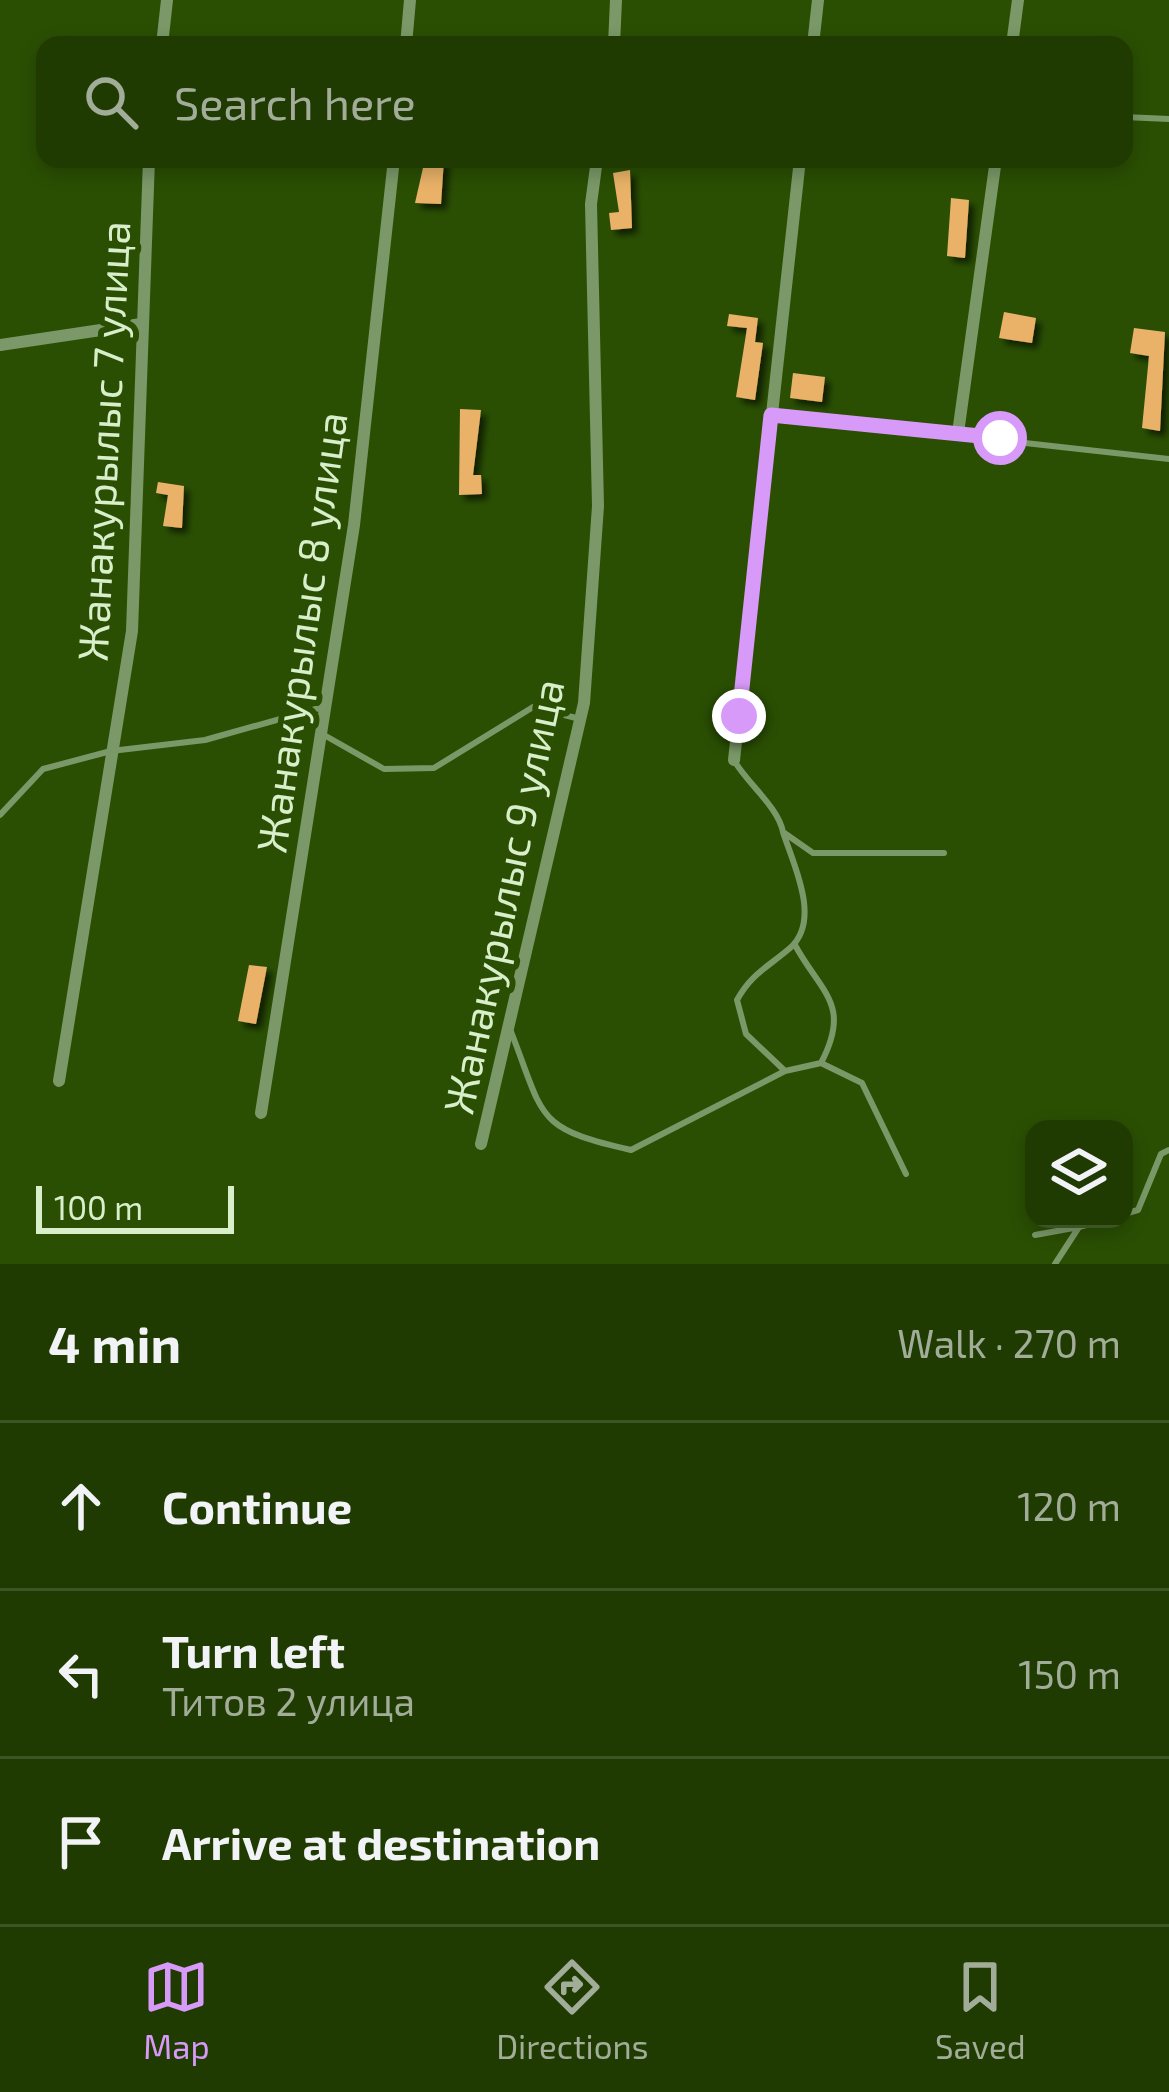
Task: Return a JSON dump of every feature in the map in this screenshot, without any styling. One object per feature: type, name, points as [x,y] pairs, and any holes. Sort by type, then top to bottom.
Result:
[{"type":"street","points":[[163,36],[167,0]]},
{"type":"street","points":[[407,36],[410,0]]},
{"type":"street","points":[[614,36],[616,0]]},
{"type":"street","points":[[814,36],[818,0]]},
{"type":"street","points":[[1013,36],[1018,0]]},
{"type":"street","name":"Жанакурылыс 7 улица","points":[[59,1081],[132,632],[149,168]]},
{"type":"street","name":"Жанакурылыс 8 улица","points":[[261,1113],[354,526],[393,168]]},
{"type":"street","name":"Жанакурылыс 9 улица","points":[[481,1144],[580,719],[598,506],[591,204],[596,168]]},
{"type":"street","points":[[734,760],[799,168]]},
{"type":"street","points":[[958,433],[995,168]]},
{"type":"street","points":[[0,345],[141,324]]},
{"type":"lane","points":[[1133,117],[1169,119]]},
{"type":"lane","points":[[771,415],[1169,459]]},
{"type":"lane","points":[[0,815],[43,769],[111,751],[205,740],[323,707]]},
{"type":"lane","points":[[318,733],[384,769],[434,768],[533,707],[580,719]]},
{"type":"lane","points":[[734,760],[750,787],[780,818],[806,905],[795,944],[750,976],[736,1000],[746,1034],[785,1071]]},
{"type":"lane","points":[[783,832],[813,853],[944,853]]},
{"type":"lane","points":[[795,944],[810,972],[828,989],[836,1011],[833,1041],[821,1063]]},
{"type":"lane","points":[[508,1026],[544,1115],[568,1136],[631,1150],[785,1071],[821,1063],[862,1083],[906,1174]]},
{"type":"lane","points":[[1133,1211],[1138,1210],[1161,1154],[1169,1150]]},
{"type":"lane","points":[[1036,1234],[1073,1228]]},
{"type":"lane","points":[[1055,1264],[1078,1228]]},
{"type":"building","points":[[423,168],[443,168],[441,204],[415,203]]},
{"type":"building","points":[[630,170],[632,228],[611,230],[609,213],[619,212],[613,173]]},
{"type":"building","points":[[951,198],[969,200],[965,258],[947,256]]},
{"type":"building","points":[[1004,312],[1036,318],[1032,343],[999,338]]},
{"type":"building","points":[[729,314],[758,318],[755,342],[763,343],[755,400],[736,397],[747,328],[727,326]]},
{"type":"building","points":[[1134,328],[1165,332],[1160,431],[1142,428],[1149,356],[1130,353]]},
{"type":"building","points":[[793,373],[825,377],[822,402],[790,398]]},
{"type":"building","points":[[460,409],[481,410],[473,475],[481,475],[482,494],[459,495]]},
{"type":"building","points":[[158,482],[184,486],[182,528],[163,526],[168,495],[156,493]]},
{"type":"building","points":[[249,965],[267,967],[256,1024],[238,1021]]},
{"type":"route","points":[[739,716],[771,415],[1000,438]]}]
